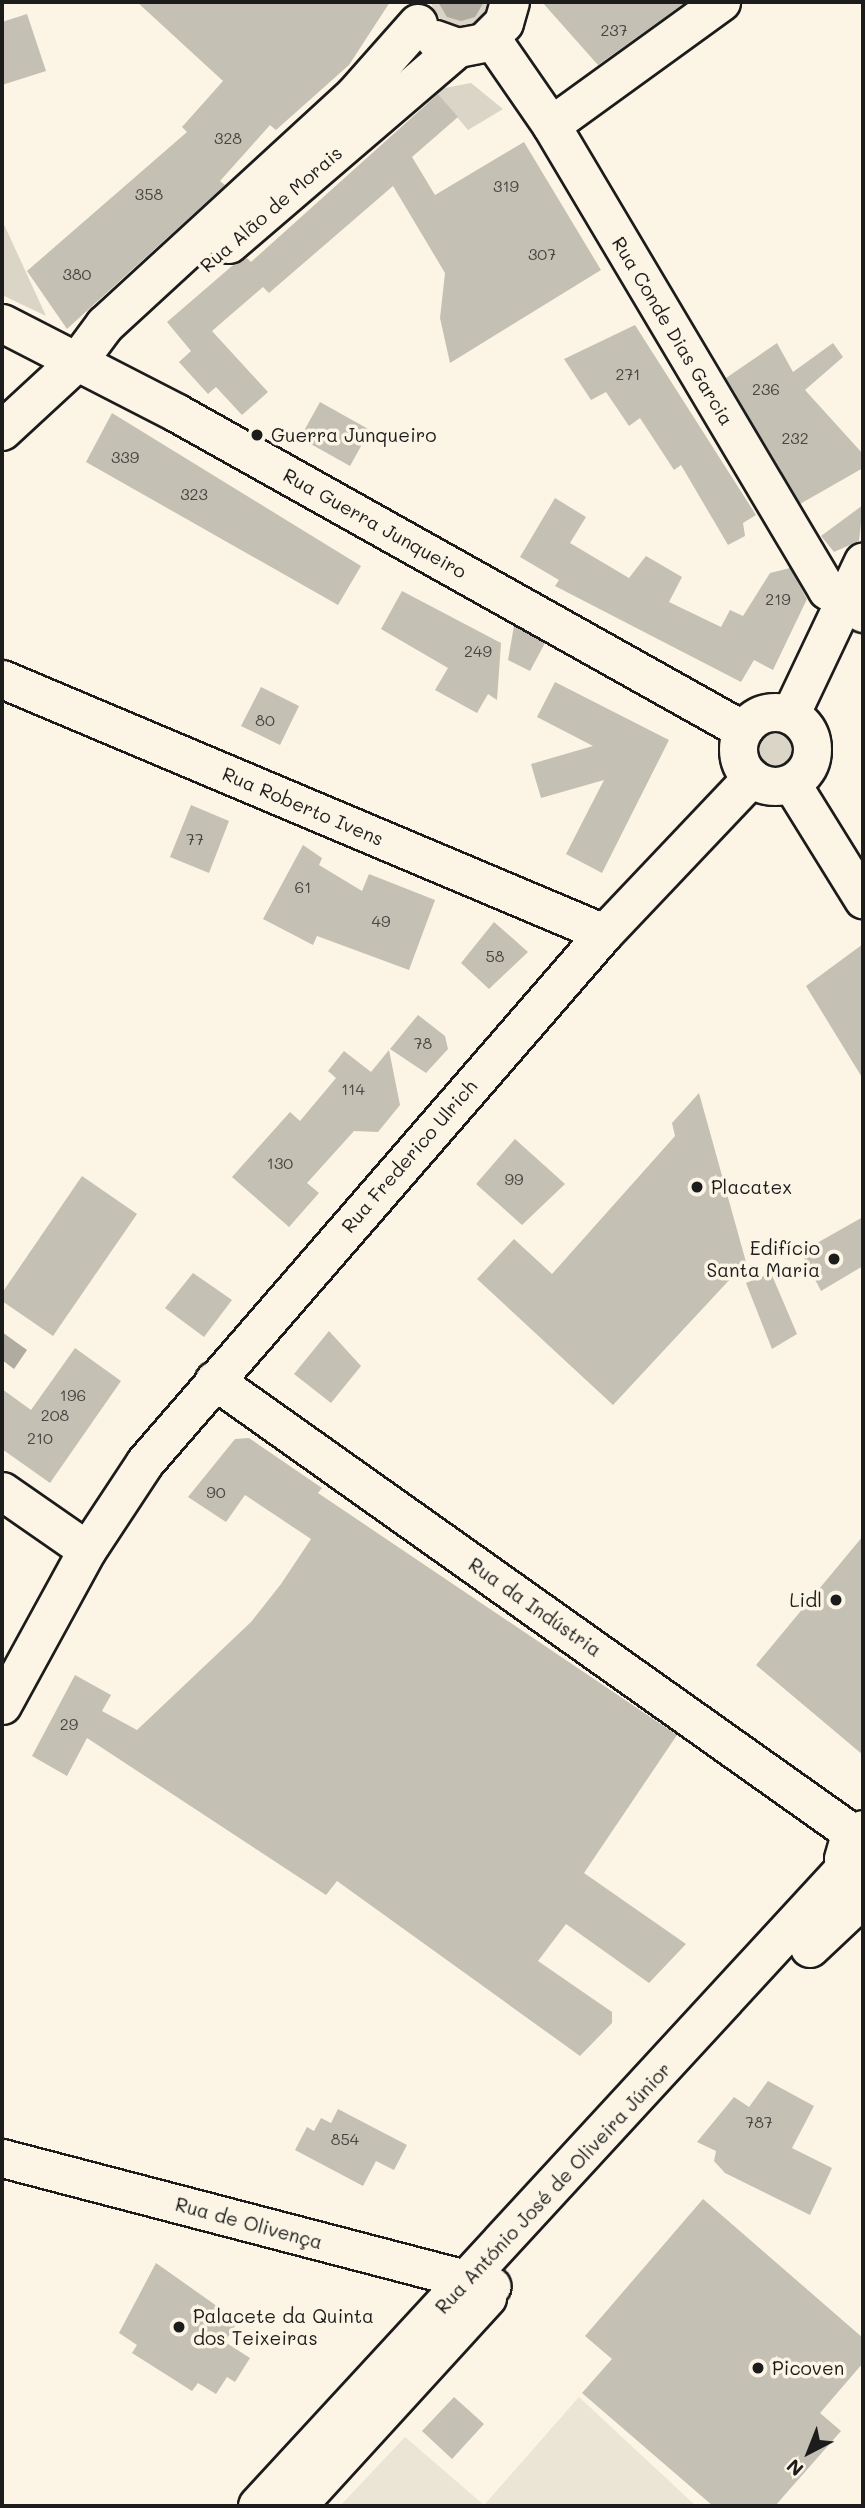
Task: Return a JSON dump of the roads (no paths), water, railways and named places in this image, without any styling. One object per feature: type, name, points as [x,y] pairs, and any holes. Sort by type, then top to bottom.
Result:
[{"type":"street","name":"Rua Alão de Morais","points":[[79,360],[116,341],[474,43],[510,2]]},
{"type":"street","points":[[551,125],[721,2]]},
{"type":"street","name":"Rua Alão de Morais","points":[[2,431],[79,360],[105,325],[355,94],[415,13],[474,43]]},
{"type":"street","name":"Rua Conde Dias Garcia","points":[[474,43],[551,125],[827,590],[853,609]]},
{"type":"street","name":"Rua Guerra Junqueiro","points":[[2,323],[79,360],[743,730]]},
{"type":"street","points":[[790,715],[853,609],[863,561]]},
{"type":"street","name":"Rua Roberto Ivens","points":[[2,679],[604,933]]},
{"type":"street","points":[[769,712],[790,715],[806,729],[813,748],[807,769],[791,783],[771,786],[751,778],[738,750],[743,730],[769,712]]},
{"type":"street","name":"Rua Frederico Ulrich","points":[[2,1705],[87,1550],[145,1462],[604,933],[751,778]]},
{"type":"street","points":[[791,783],[863,899]]},
{"type":"street","name":"Rua da Indústria","points":[[214,1380],[858,1864]]},
{"type":"street","points":[[2,1491],[87,1550]]},
{"type":"street","name":"Rua António José de Oliveira Júnior","points":[[297,2506],[481,2284],[858,1864]]},
{"type":"street","name":"Rua de Olivença","points":[[2,2158],[481,2284]]},
{"type":"street","name":"Rua António José de Oliveira Júnior","points":[[258,2506],[481,2284]]},
{"type":"place","name":"Guerra Junqueiro","points":[[257,435]]},
{"type":"place","name":"Placatex","points":[[697,1187]]},
{"type":"place","name":"Edifício Santa Maria","points":[[834,1259]]},
{"type":"place","name":"Lidl","points":[[836,1600]]},
{"type":"place","name":"Palacete da Quinta dos Teixeiras","points":[[179,2327]]},
{"type":"place","name":"Picoven","points":[[758,2368]]}]
